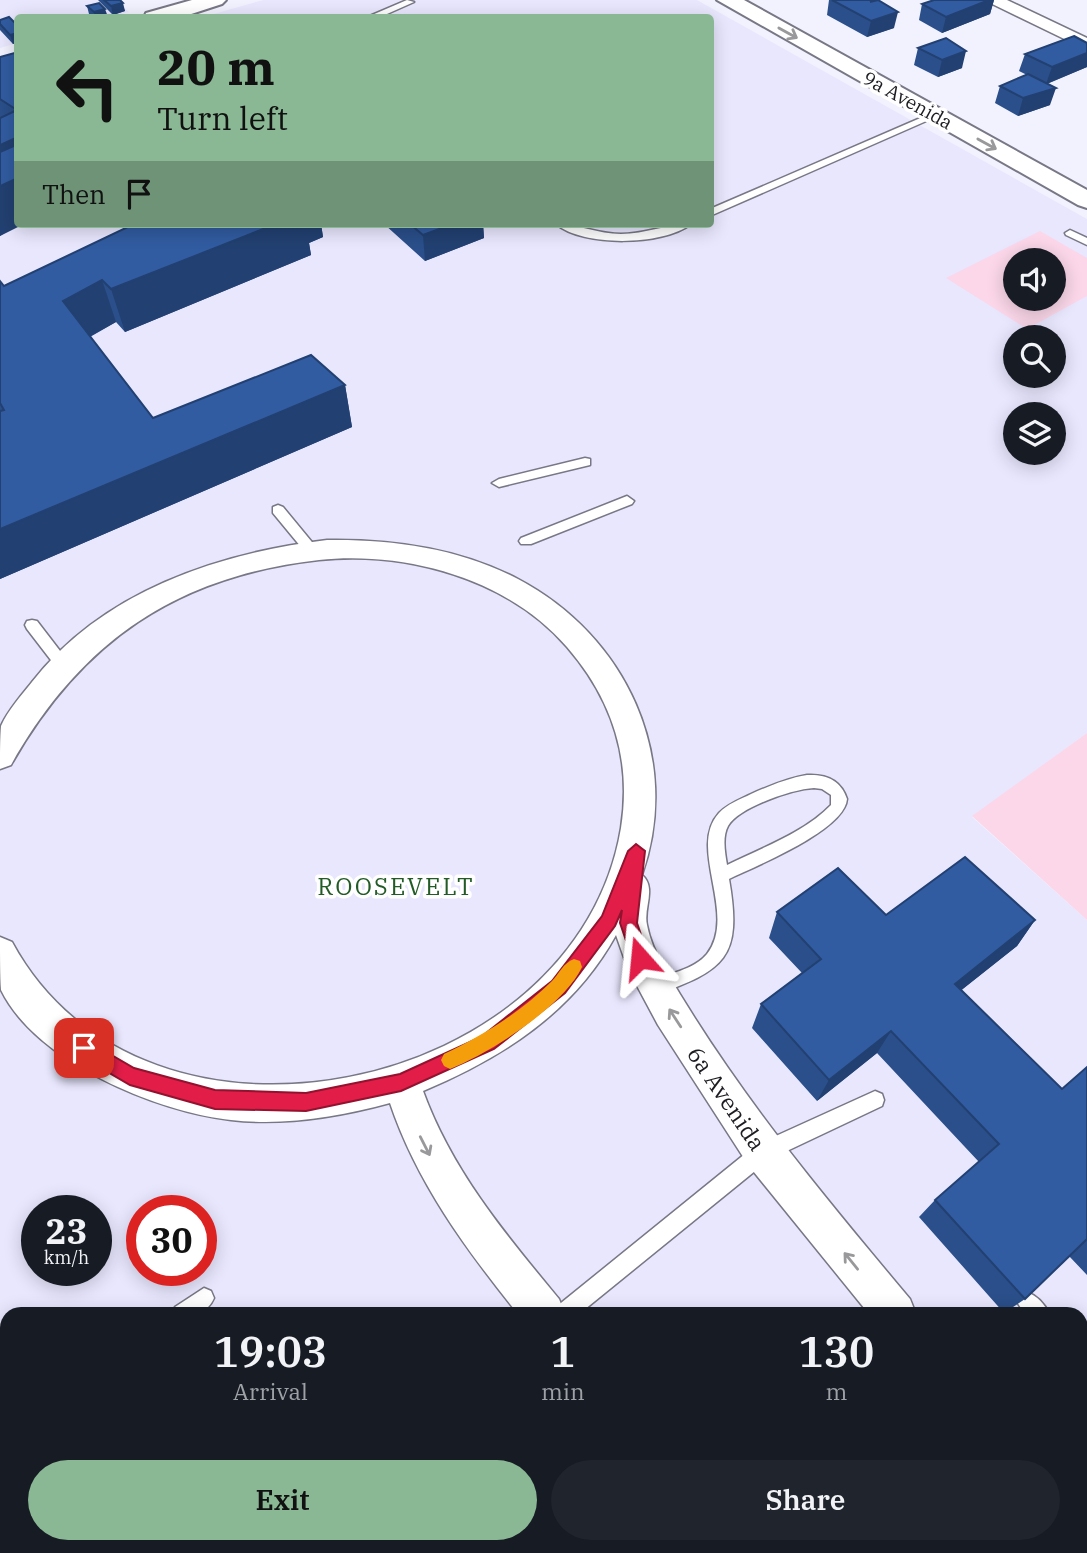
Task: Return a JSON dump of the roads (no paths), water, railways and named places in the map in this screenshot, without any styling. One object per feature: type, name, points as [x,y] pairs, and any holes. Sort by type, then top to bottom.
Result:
[{"type":"main road","points":[[168,14],[215,0]]},
{"type":"main road","name":"9a Avenida","points":[[728,0],[1087,200]]},
{"type":"main road","name":"9a Avenida","points":[[767,0],[1063,161]]},
{"type":"street","points":[[993,0],[1087,45]]},
{"type":"street","points":[[0,756],[19,718],[62,664],[116,620],[177,586],[243,562],[311,551],[379,550],[444,561],[503,583],[556,617],[576,635],[611,679],[635,731],[644,789],[636,851],[609,920],[558,987],[488,1043],[401,1082],[306,1102],[215,1100],[130,1076],[61,1034],[11,978],[0,953]]},
{"type":"street","name":"6a Avenida","points":[[636,851],[629,923],[640,958],[655,987],[763,1152],[889,1307]]},
{"type":"street","points":[[401,1082],[419,1134],[457,1205],[538,1307]]},
{"type":"lane","points":[[379,14],[410,2]]},
{"type":"lane","points":[[714,211],[935,115]]},
{"type":"lane","points":[[573,228],[591,234],[628,238],[660,235],[677,228]]},
{"type":"lane","points":[[1070,233],[1087,242]]},
{"type":"lane","points":[[499,483],[585,462]]},
{"type":"lane","points":[[526,541],[627,501]]},
{"type":"lane","points":[[278,510],[311,551]]},
{"type":"lane","points":[[32,625],[62,664]]},
{"type":"lane","points":[[655,987],[697,970],[713,959],[723,935],[726,909],[716,836],[724,819],[800,783],[810,781],[829,784],[837,791],[840,800],[837,810],[818,824],[722,875]]},
{"type":"lane","points":[[572,1307],[763,1152],[875,1100]]},
{"type":"lane","points":[[192,1307],[204,1298]]},
{"type":"district","name":"ROOSEVELT","points":[[396,886]]}]
